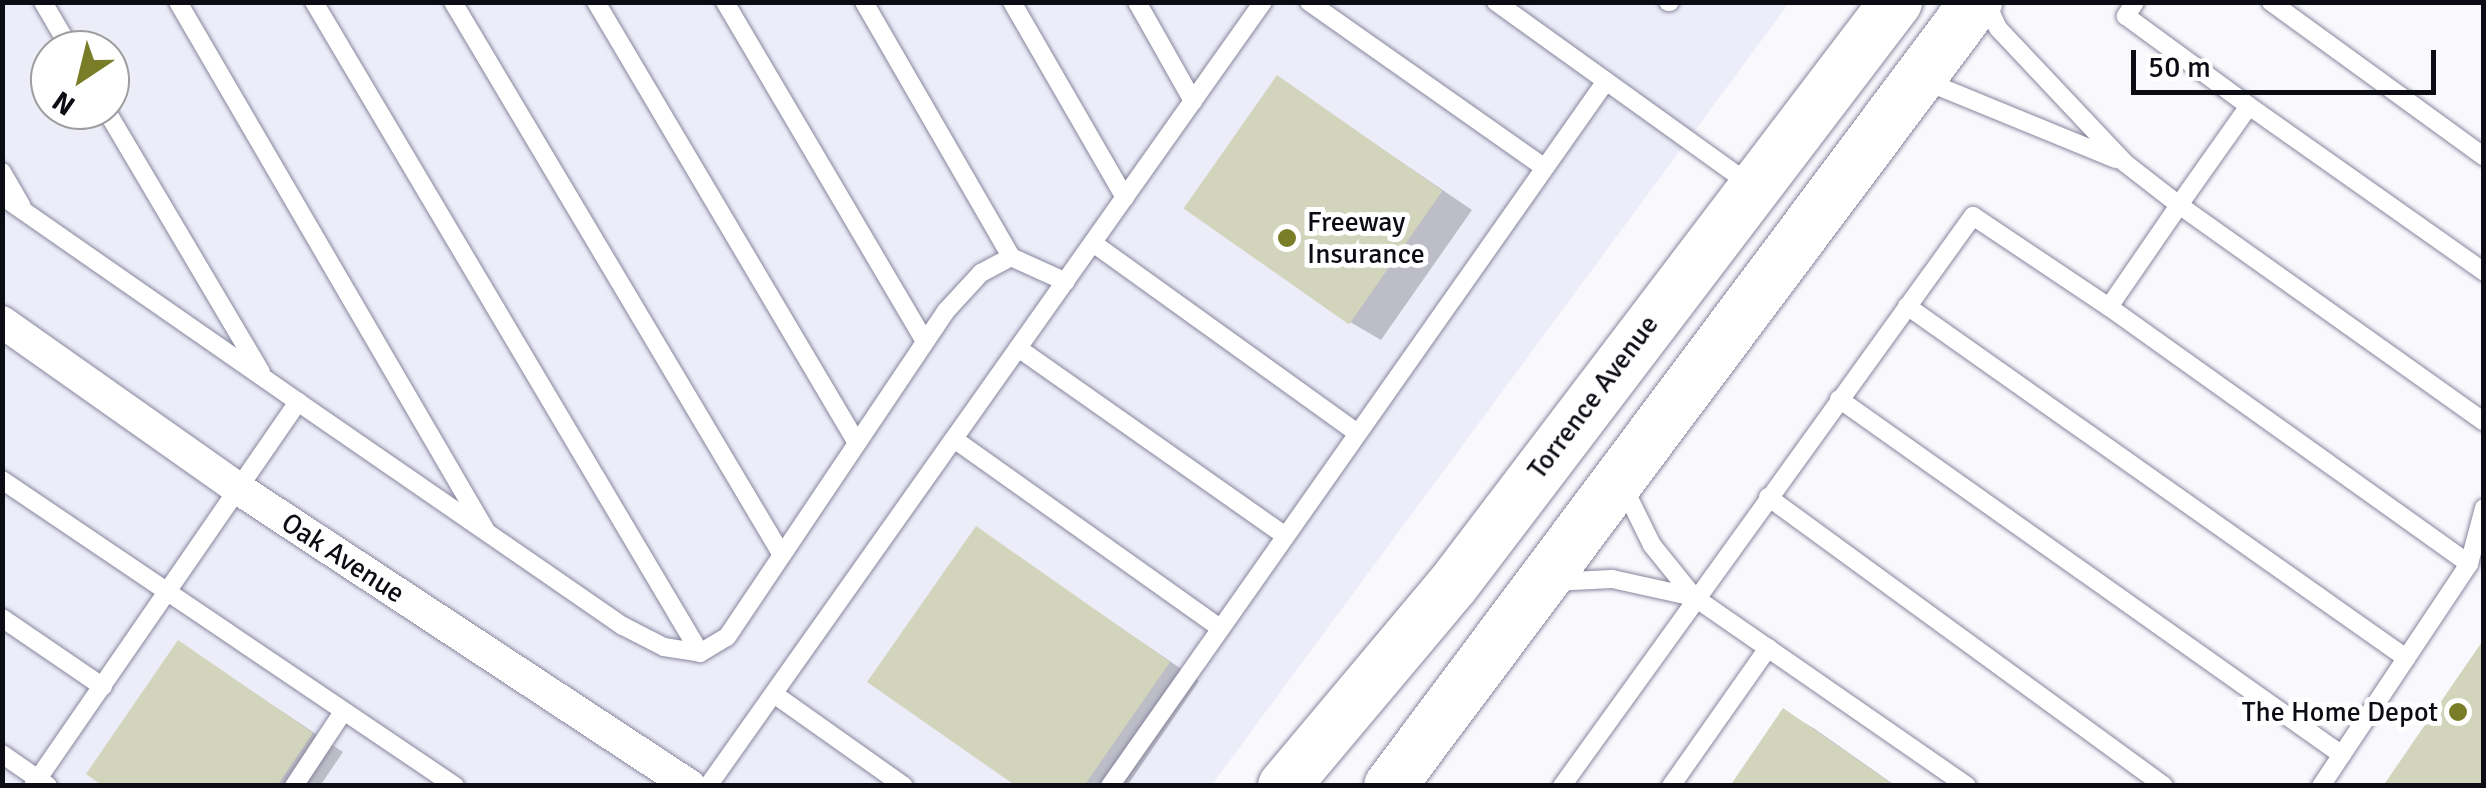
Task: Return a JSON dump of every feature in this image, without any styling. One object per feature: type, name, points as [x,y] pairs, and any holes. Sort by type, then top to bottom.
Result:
[{"type":"main road","name":"Torrence Avenue","points":[[1284,786],[1452,586],[1896,2]]},
{"type":"main road","points":[[1390,786],[1976,2]]},
{"type":"street","name":"Oak Avenue","points":[[2,322],[242,491],[686,783]]},
{"type":"lane","points":[[43,2],[59,30]]},
{"type":"lane","points":[[178,2],[487,534]]},
{"type":"lane","points":[[314,2],[700,652]]},
{"type":"lane","points":[[453,2],[782,555]]},
{"type":"lane","points":[[596,2],[858,443]]},
{"type":"lane","points":[[724,2],[925,342]]},
{"type":"lane","points":[[864,2],[1011,257],[1066,282]]},
{"type":"lane","points":[[1012,2],[1125,198]]},
{"type":"lane","points":[[1137,2],[1194,101]]},
{"type":"lane","points":[[686,783],[774,694],[1264,2]]},
{"type":"lane","points":[[1310,2],[1544,167]]},
{"type":"lane","points":[[1496,2],[1753,186]]},
{"type":"lane","points":[[1986,2],[1998,28],[2126,163],[2484,422]]},
{"type":"lane","points":[[2135,2],[2126,16],[2484,272]]},
{"type":"lane","points":[[2271,2],[2484,157]]},
{"type":"lane","points":[[1918,78],[1978,97],[2126,163]]},
{"type":"lane","points":[[1110,786],[1606,81]]},
{"type":"lane","points":[[2110,308],[2250,106]]},
{"type":"lane","points":[[118,130],[265,380]]},
{"type":"lane","points":[[2,172],[26,212]]},
{"type":"lane","points":[[2,196],[624,626],[664,647],[700,652],[727,637],[925,342],[982,273],[1011,257]]},
{"type":"lane","points":[[1562,786],[1694,597],[1973,216],[2110,308],[2469,564]]},
{"type":"lane","points":[[1092,243],[1356,432]]},
{"type":"lane","points":[[1907,306],[2406,658]]},
{"type":"lane","points":[[1018,348],[1284,534]]},
{"type":"lane","points":[[1839,399],[2342,755]]},
{"type":"lane","points":[[2,754],[40,783],[242,491],[298,402]]},
{"type":"lane","points":[[954,439],[1220,627]]},
{"type":"lane","points":[[1618,479],[1652,545],[1694,597],[1967,786]]},
{"type":"lane","points":[[2,480],[167,596],[343,712],[429,778],[455,786]]},
{"type":"lane","points":[[1768,497],[2164,786]]},
{"type":"lane","points":[[2321,786],[2469,564],[2484,508]]},
{"type":"lane","points":[[1545,583],[1612,578],[1694,597]]},
{"type":"lane","points":[[2,618],[103,687]]},
{"type":"lane","points":[[1671,786],[1768,648]]},
{"type":"lane","points":[[774,694],[904,786]]},
{"type":"lane","points":[[294,786],[343,712]]},
{"type":"shaded area","points":[[2,3],[1789,3],[1211,786],[3,785]]},
{"type":"building","points":[[1277,75],[1442,191],[1349,324],[1184,209]]},
{"type":"building","points":[[976,526],[1170,662],[1084,786],[1016,786],[867,682]]},
{"type":"building","name":"The Home Depot","points":[[2484,639],[2484,786],[2383,786]]},
{"type":"building","points":[[178,640],[313,733],[277,786],[103,786],[86,774]]},
{"type":"building","points":[[1783,708],[1895,786],[1730,786]]},
{"type":"place","name":"Freeway Insurance","points":[[1287,238]]},
{"type":"place","name":"The Home Depot","points":[[2458,712]]}]
